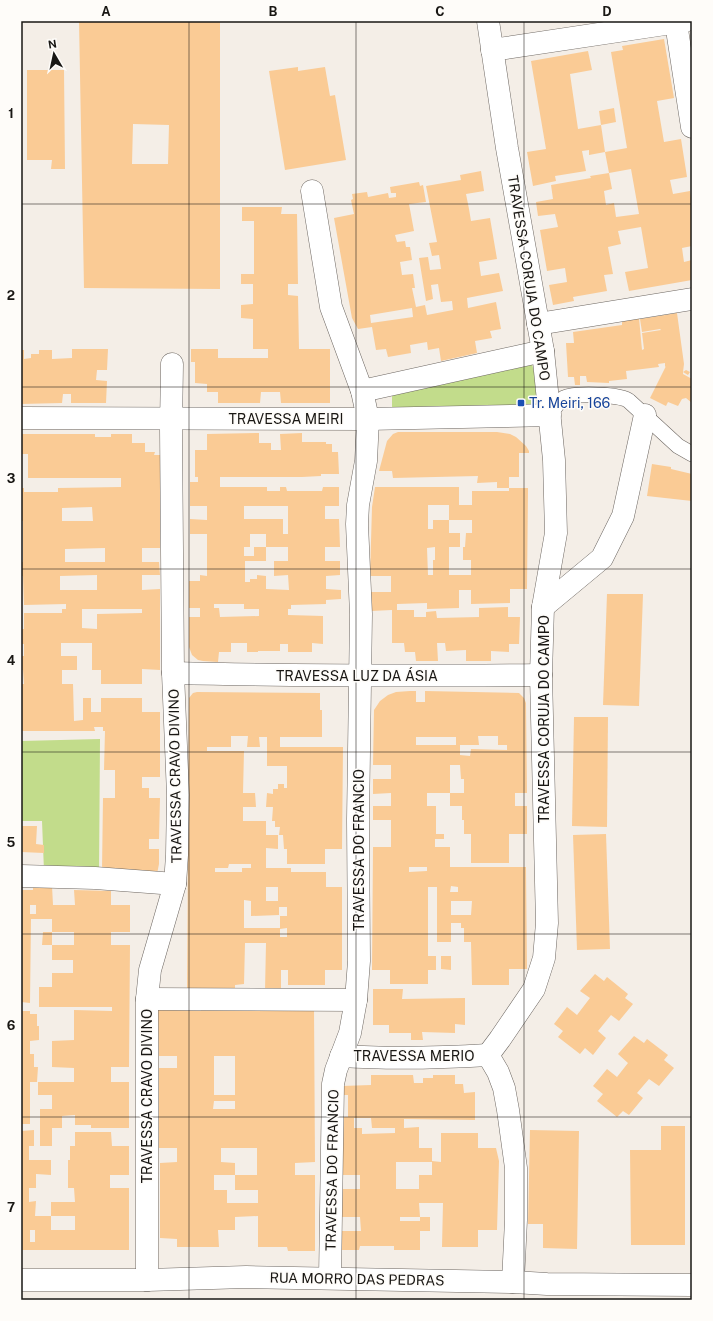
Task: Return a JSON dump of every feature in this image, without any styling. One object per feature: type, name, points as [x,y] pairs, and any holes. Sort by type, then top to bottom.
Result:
[{"type":"street","name":"TRAVESSA CORUJA DO CAMPO","points":[[488,21],[507,148],[543,351],[554,460],[556,533],[543,607],[541,675],[547,923],[544,958],[534,989],[488,1055]]},
{"type":"street","points":[[492,50],[680,22],[692,127]]},
{"type":"street","name":"TRAVESSA DO FRANCIO","points":[[312,191],[331,307],[362,391],[368,419],[366,462],[358,505],[361,614],[358,820],[359,961],[356,1000],[350,1033],[336,1070],[333,1084],[330,1278]]},
{"type":"street","points":[[538,324],[692,299]]},
{"type":"street","points":[[362,391],[543,351]]},
{"type":"street","name":"TRAVESSA CRAVO DIVINO","points":[[147,1280],[147,999],[150,970],[175,884],[177,855],[178,795],[174,673],[171,419],[172,364]]},
{"type":"street","name":"TRAVESSA MEIRI","points":[[21,418],[368,419],[550,415]]},
{"type":"street","points":[[543,607],[602,558],[614,536],[623,516],[645,415]]},
{"type":"street","name":"TRAVESSA LUZ DA ÁSIA","points":[[174,673],[397,677],[541,675]]},
{"type":"street","points":[[21,876],[95,878],[175,884]]},
{"type":"street","points":[[147,999],[356,1000]]},
{"type":"street","points":[[488,1055],[498,1072],[504,1088],[516,1168],[516,1220],[513,1282]]},
{"type":"street","name":"TRAVESSA MERIO","points":[[341,1056],[367,1058],[459,1057],[488,1055]]},
{"type":"street","name":"RUA MORRO DAS PEDRAS","points":[[21,1280],[147,1280],[246,1277],[513,1282],[547,1284],[692,1285]]},
{"type":"lane","points":[[550,415],[559,401],[570,396],[598,395],[626,398],[678,446],[692,454]]},
{"type":"green space","points":[[532,364],[537,389],[532,405],[392,415],[392,391]]},
{"type":"green space","points":[[100,739],[99,874],[44,871],[42,821],[21,821],[21,741]]},
{"type":"building","points":[[79,21],[220,21],[220,289],[84,288]],"holes":[[[133,124],[169,125],[168,164],[132,164]]]},
{"type":"building","points":[[664,39],[674,98],[657,101],[664,142],[681,139],[687,177],[670,180],[673,194],[690,191],[692,206],[692,246],[682,248],[684,262],[692,260],[692,280],[629,291],[625,272],[648,268],[641,227],[618,231],[621,244],[608,247],[613,274],[604,275],[607,291],[573,297],[574,301],[553,305],[549,285],[567,282],[565,268],[547,271],[540,230],[558,227],[555,214],[538,216],[536,202],[553,199],[551,185],[591,178],[590,176],[609,173],[605,152],[627,148],[611,52],[623,50],[622,46]],"holes":[[[631,169],[639,214],[616,217],[614,203],[606,205],[604,191],[612,189],[609,173]]]},
{"type":"building","points":[[588,51],[592,70],[570,74],[578,129],[601,125],[605,152],[589,155],[589,150],[582,151],[586,171],[555,176],[556,181],[533,186],[527,152],[546,149],[531,61]]},
{"type":"building","points":[[298,67],[298,71],[325,67],[330,96],[335,95],[346,160],[285,170],[269,71]]},
{"type":"building","points":[[27,70],[64,70],[65,169],[51,169],[52,160],[27,160]]},
{"type":"building","points":[[614,108],[616,122],[601,125],[599,111]]},
{"type":"building","points":[[481,171],[484,191],[466,194],[471,221],[490,218],[497,259],[479,262],[481,276],[499,273],[503,291],[467,298],[468,308],[496,302],[501,329],[490,331],[492,338],[475,341],[477,353],[441,361],[439,348],[428,350],[427,342],[410,345],[411,353],[388,357],[386,349],[376,350],[372,327],[358,329],[352,318],[334,218],[354,214],[351,200],[353,199],[352,194],[367,192],[368,197],[388,193],[389,198],[396,197],[396,193],[391,193],[390,187],[419,182],[420,186],[423,185],[426,202],[409,204],[414,231],[395,235],[397,242],[405,241],[406,247],[410,247],[412,260],[400,262],[402,275],[413,274],[415,288],[412,288],[416,307],[425,305],[427,315],[453,310],[452,301],[441,302],[438,284],[431,285],[433,299],[426,301],[419,258],[428,257],[430,270],[441,269],[439,255],[432,256],[429,243],[437,242],[426,186],[461,180],[460,175]],"holes":[[[412,308],[413,317],[371,323],[370,315]]]},
{"type":"building","points":[[242,207],[282,207],[281,214],[297,214],[298,284],[288,284],[288,295],[298,296],[299,349],[330,349],[330,403],[281,403],[280,392],[261,392],[260,403],[218,403],[218,392],[207,392],[207,384],[195,383],[195,362],[191,362],[191,349],[218,349],[218,358],[268,358],[268,349],[253,349],[253,319],[241,318],[241,305],[253,304],[253,284],[241,284],[241,274],[254,274],[254,221],[242,221]]},
{"type":"building","points":[[677,313],[684,364],[683,374],[692,379],[692,403],[686,398],[682,399],[678,406],[668,402],[666,406],[650,398],[666,366],[665,367],[665,363],[658,364],[659,367],[626,371],[627,379],[609,381],[609,383],[587,382],[586,376],[580,376],[580,385],[575,385],[574,377],[568,377],[566,343],[574,343],[573,332],[622,325],[622,321],[639,318],[642,350],[644,349],[642,333],[661,330],[642,332],[640,319]]},
{"type":"building","points":[[72,349],[108,349],[107,370],[97,370],[96,380],[107,381],[106,403],[71,403],[71,394],[63,394],[62,403],[21,404],[21,350],[24,350],[24,359],[31,358],[31,354],[39,354],[39,350],[52,350],[52,359],[72,358]]},
{"type":"building","points":[[686,370],[690,372],[688,375],[683,372]]},
{"type":"building","points":[[398,432],[497,432],[510,434],[516,437],[526,446],[529,453],[519,453],[519,477],[509,477],[509,488],[497,488],[497,482],[477,483],[478,476],[393,478],[392,471],[379,471],[387,441],[393,434]]},
{"type":"building","points":[[259,433],[259,443],[271,443],[271,450],[281,450],[280,434],[302,433],[302,442],[326,442],[326,444],[332,444],[332,452],[338,452],[339,474],[321,474],[321,476],[302,477],[220,477],[220,487],[267,487],[267,491],[280,491],[280,487],[286,487],[287,491],[322,491],[323,487],[339,487],[339,506],[325,506],[325,519],[339,519],[340,547],[325,547],[325,561],[340,561],[340,575],[326,576],[326,589],[341,590],[341,599],[326,600],[326,604],[291,605],[291,609],[288,609],[288,615],[323,616],[323,644],[312,643],[312,652],[288,652],[288,644],[280,644],[280,651],[247,652],[247,643],[231,643],[231,652],[219,652],[218,662],[198,660],[192,655],[189,647],[189,617],[200,617],[200,608],[189,608],[189,581],[200,581],[200,575],[207,576],[207,534],[190,534],[190,519],[207,520],[207,506],[190,506],[190,482],[198,482],[198,477],[195,477],[195,450],[207,450],[207,434]],"holes":[[[244,506],[288,506],[288,534],[283,534],[283,519],[244,519]],[[250,534],[266,534],[266,547],[254,547],[254,556],[244,556],[244,547],[250,547]],[[266,547],[288,547],[288,561],[274,561],[274,576],[288,575],[289,590],[266,589],[266,576],[257,575],[257,579],[250,579],[250,582],[245,582],[245,561],[266,561]],[[214,604],[244,604],[244,609],[259,609],[259,616],[220,617],[219,608],[214,608]]]},
{"type":"building","points":[[21,434],[95,434],[95,437],[111,437],[111,434],[132,434],[132,443],[145,443],[145,452],[155,452],[154,455],[160,455],[160,548],[142,548],[142,562],[159,562],[160,575],[142,575],[142,590],[160,589],[160,670],[142,669],[142,684],[101,684],[101,670],[92,670],[92,643],[61,643],[61,656],[77,656],[77,670],[62,670],[62,684],[73,684],[74,721],[83,720],[83,698],[91,698],[91,712],[101,712],[101,698],[142,698],[142,712],[160,712],[160,777],[142,777],[142,788],[149,788],[149,798],[160,798],[159,839],[149,839],[149,849],[159,849],[157,874],[102,870],[103,798],[115,798],[115,770],[104,770],[105,731],[103,731],[103,727],[94,727],[95,731],[21,731],[21,684],[24,684],[23,670],[21,670],[21,656],[24,656],[24,644],[21,644],[21,629],[24,629],[24,613],[62,613],[62,609],[66,609],[66,604],[24,605],[23,576],[21,576],[21,562],[23,562],[23,521],[21,521],[21,488],[24,488],[24,492],[58,492],[58,488],[121,487],[121,478],[28,478],[28,454],[21,454]],"holes":[[[92,507],[93,521],[62,521],[62,508]],[[105,548],[105,562],[65,562],[65,549]],[[97,575],[97,590],[60,590],[60,576]],[[82,609],[142,609],[142,613],[97,614],[97,629],[82,628]]]},
{"type":"building","points":[[652,464],[671,467],[671,469],[692,474],[692,501],[647,496]]},
{"type":"building","points":[[375,487],[459,487],[459,505],[472,505],[472,491],[509,491],[509,488],[528,488],[527,589],[510,589],[510,603],[471,604],[471,590],[459,590],[459,608],[427,609],[427,603],[397,604],[397,610],[414,610],[414,617],[426,617],[426,612],[436,611],[437,618],[479,617],[479,608],[508,607],[508,617],[520,617],[519,644],[509,644],[509,652],[491,651],[491,661],[466,661],[466,650],[446,651],[445,643],[437,643],[438,661],[416,661],[415,652],[405,652],[404,643],[392,643],[392,610],[371,611],[371,592],[391,592],[391,576],[370,576],[372,507]],"holes":[[[428,505],[449,505],[449,520],[433,520],[433,529],[428,529]],[[449,520],[472,520],[472,533],[466,533],[465,547],[463,547],[463,560],[471,560],[471,575],[449,575],[449,547],[460,547],[460,533],[449,533]],[[435,547],[433,575],[428,575],[427,548]]]},
{"type":"building","points":[[607,594],[643,594],[639,706],[603,705]]},
{"type":"building","points":[[416,691],[416,702],[425,702],[425,691],[519,693],[524,698],[526,703],[527,793],[515,793],[515,806],[527,806],[527,834],[509,834],[509,863],[471,863],[471,834],[464,834],[462,806],[450,806],[450,793],[427,793],[427,806],[436,806],[436,834],[444,834],[444,839],[435,839],[435,847],[450,847],[450,867],[526,867],[527,969],[509,969],[509,985],[472,985],[471,942],[464,942],[464,928],[461,928],[461,923],[451,923],[451,942],[437,942],[437,887],[428,887],[428,956],[436,956],[436,970],[428,970],[428,984],[390,984],[390,970],[372,970],[373,847],[391,847],[391,820],[373,820],[373,806],[391,806],[391,793],[373,794],[373,779],[391,779],[391,765],[373,765],[374,710],[380,701],[388,695],[396,692]],"holes":[[[478,736],[498,736],[498,745],[507,745],[507,750],[471,749],[470,756],[460,755],[460,745],[479,745]],[[416,737],[456,737],[456,745],[416,745]],[[450,765],[460,765],[461,779],[464,779],[464,793],[450,793]],[[409,867],[427,867],[427,871],[409,872]],[[451,886],[458,887],[458,892],[450,892]],[[451,901],[472,901],[471,915],[451,915]]]},
{"type":"building","points":[[193,693],[320,693],[320,710],[322,710],[322,737],[280,737],[280,747],[343,747],[342,849],[325,849],[325,864],[287,864],[287,849],[284,849],[283,835],[279,835],[280,827],[275,827],[275,821],[272,821],[273,807],[266,807],[267,793],[273,794],[273,789],[278,789],[278,784],[284,784],[284,788],[287,788],[287,766],[267,766],[267,737],[259,737],[260,747],[247,747],[248,736],[231,736],[231,747],[207,747],[207,751],[244,751],[243,793],[255,793],[256,807],[243,807],[243,821],[266,821],[266,835],[278,835],[278,849],[266,848],[266,868],[291,868],[291,872],[326,872],[326,887],[342,887],[342,970],[325,970],[325,985],[288,985],[288,970],[281,970],[281,991],[265,991],[266,943],[245,943],[244,984],[235,985],[235,991],[187,991],[189,698]],"holes":[[[229,864],[251,864],[251,868],[242,868],[242,872],[215,872],[215,868],[228,868]],[[266,887],[278,887],[278,901],[266,901]],[[244,900],[251,901],[251,916],[279,915],[279,907],[287,907],[287,916],[280,916],[280,928],[244,928]],[[287,928],[287,937],[280,937],[280,929]]]},
{"type":"building","points":[[574,717],[608,717],[607,827],[572,826]]},
{"type":"building","points":[[21,826],[37,826],[36,844],[44,845],[44,853],[21,852]]},
{"type":"building","points":[[606,834],[610,949],[577,950],[573,835]]},
{"type":"building","points":[[33,886],[52,886],[53,905],[75,905],[74,890],[111,891],[111,905],[130,905],[130,932],[111,932],[111,945],[130,945],[129,1067],[111,1067],[111,1082],[129,1082],[129,1128],[91,1128],[91,1125],[75,1125],[75,1115],[62,1116],[62,1128],[52,1128],[52,1146],[40,1146],[40,1109],[52,1109],[52,1095],[38,1095],[38,1082],[74,1082],[74,1068],[52,1067],[52,1041],[74,1040],[74,1010],[112,1011],[112,1007],[39,1007],[39,987],[52,987],[52,973],[73,973],[73,960],[52,960],[52,945],[74,945],[74,932],[52,932],[52,919],[31,919],[30,1003],[21,1002],[21,890],[33,890]],"holes":[[[30,905],[36,905],[36,914],[30,914]]]},
{"type":"building","points":[[43,932],[52,932],[52,945],[42,945]]},
{"type":"building","points":[[441,956],[451,956],[451,970],[441,969]]},
{"type":"building","points":[[595,974],[604,981],[607,977],[628,994],[625,998],[633,1004],[619,1021],[611,1015],[598,1031],[606,1038],[593,1055],[585,1048],[580,1054],[558,1037],[563,1031],[554,1024],[567,1007],[577,1015],[590,998],[580,991]]},
{"type":"building","points":[[373,989],[403,989],[402,999],[465,998],[465,1025],[455,1024],[455,1033],[422,1032],[423,1040],[411,1040],[411,1033],[389,1033],[389,1025],[373,1025]]},
{"type":"building","points":[[158,1007],[176,1007],[176,1010],[201,1011],[201,1007],[314,1008],[315,1162],[295,1163],[295,1175],[315,1175],[315,1251],[288,1251],[287,1247],[258,1247],[258,1216],[235,1217],[235,1230],[218,1230],[219,1247],[177,1247],[177,1239],[160,1238],[160,1163],[177,1162],[177,1148],[159,1148],[159,1068],[177,1068],[177,1056],[159,1056]],"holes":[[[214,1056],[235,1056],[235,1095],[214,1095]],[[214,1101],[235,1101],[235,1109],[213,1109]],[[221,1148],[257,1148],[257,1175],[235,1175],[235,1163],[221,1162]],[[214,1175],[235,1175],[235,1190],[258,1190],[258,1203],[227,1203],[227,1190],[214,1190]]]},
{"type":"building","points":[[21,1011],[30,1011],[30,1014],[37,1014],[37,1026],[39,1026],[39,1040],[30,1041],[30,1054],[34,1054],[34,1067],[38,1067],[37,1082],[30,1082],[30,1124],[21,1124]]},
{"type":"building","points":[[634,1036],[644,1043],[647,1039],[668,1055],[664,1060],[674,1068],[659,1086],[649,1079],[637,1093],[643,1098],[629,1115],[623,1111],[617,1117],[597,1101],[603,1094],[593,1086],[607,1069],[617,1077],[628,1063],[618,1054]]},
{"type":"building","points":[[371,1075],[413,1075],[414,1083],[423,1083],[423,1078],[433,1078],[433,1075],[455,1075],[455,1084],[463,1084],[464,1093],[475,1092],[475,1120],[404,1119],[404,1128],[419,1127],[419,1148],[432,1148],[432,1161],[441,1162],[441,1133],[478,1133],[478,1148],[496,1148],[499,1161],[497,1230],[478,1230],[478,1247],[442,1247],[443,1203],[419,1203],[420,1217],[430,1217],[430,1231],[420,1231],[420,1250],[394,1250],[394,1246],[360,1246],[359,1250],[341,1250],[341,1231],[361,1231],[360,1217],[341,1217],[341,1189],[360,1189],[360,1175],[342,1175],[342,1117],[348,1117],[348,1095],[342,1095],[342,1086],[371,1085]],"holes":[[[354,1118],[371,1118],[372,1128],[395,1128],[395,1133],[362,1134],[362,1128],[354,1128]],[[396,1162],[432,1162],[432,1175],[419,1175],[419,1189],[396,1189]],[[400,1217],[420,1217],[420,1221],[400,1221]]]},
{"type":"building","points":[[661,1126],[685,1126],[685,1245],[631,1245],[630,1150],[661,1150]]},
{"type":"building","points":[[34,1130],[34,1146],[29,1146],[29,1160],[51,1160],[51,1175],[36,1174],[36,1188],[29,1188],[29,1202],[36,1201],[35,1216],[51,1216],[51,1202],[75,1202],[74,1188],[68,1188],[68,1160],[70,1160],[70,1146],[75,1146],[75,1132],[111,1132],[112,1146],[129,1146],[129,1175],[110,1175],[110,1188],[129,1188],[129,1250],[21,1250],[21,1131]],"holes":[[[51,1216],[75,1216],[75,1230],[51,1230]],[[30,1230],[35,1230],[35,1242],[30,1242]]]},
{"type":"building","points":[[530,1130],[579,1131],[577,1249],[543,1248],[543,1224],[528,1224]]},
{"type":"place","name":"Tr. Meiri, 166","points":[[521,403]]}]
